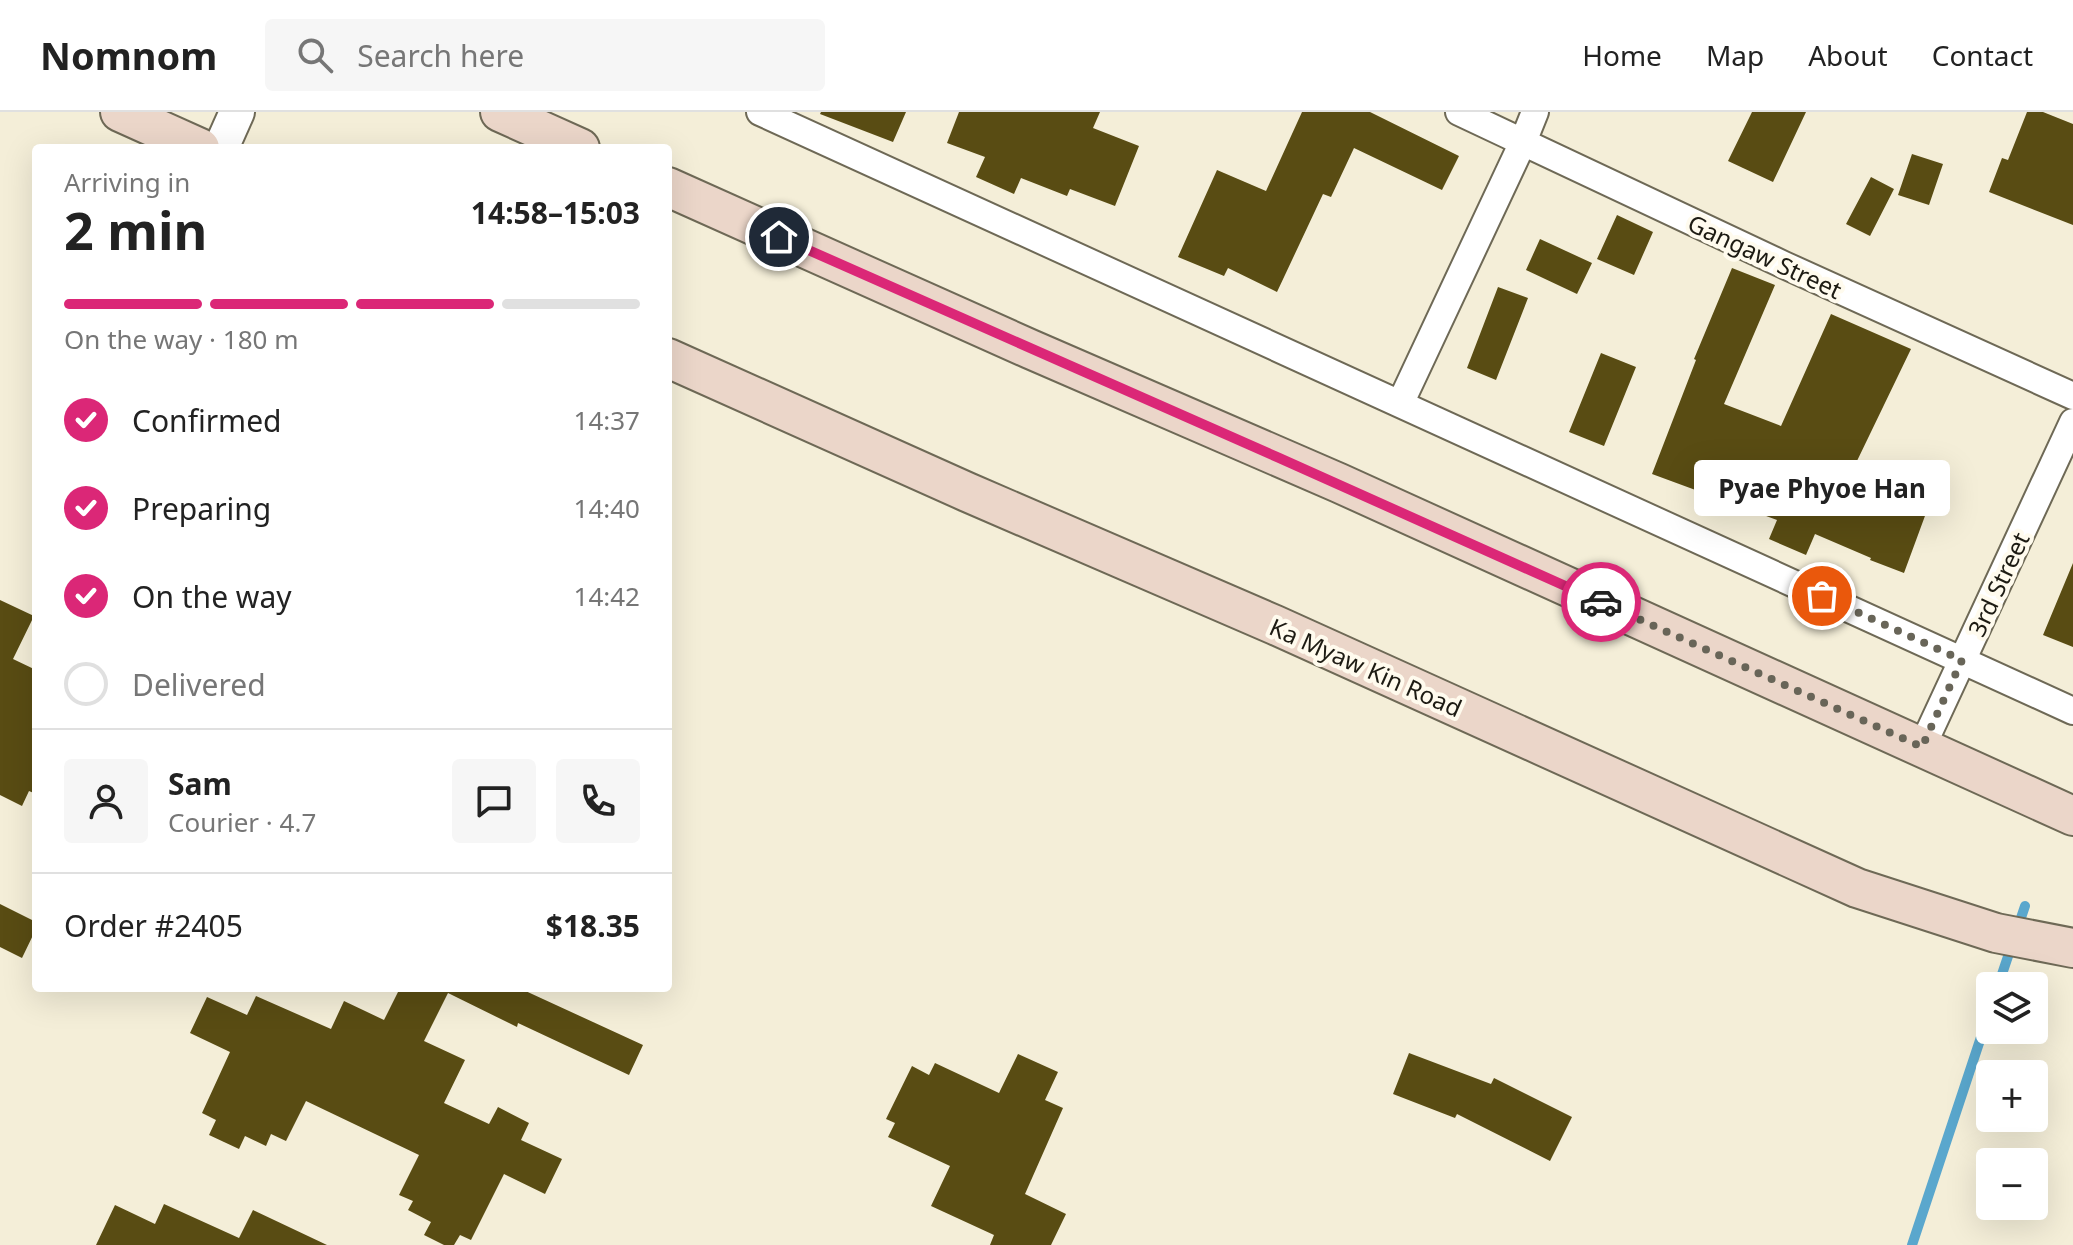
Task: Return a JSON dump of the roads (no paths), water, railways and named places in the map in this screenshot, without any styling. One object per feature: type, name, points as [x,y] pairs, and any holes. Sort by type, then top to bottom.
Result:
[{"type":"main road","points":[[120,112],[191,144]]},
{"type":"main road","points":[[500,112],[571,144]]},
{"type":"main road","points":[[672,189],[1339,483],[2073,816]]},
{"type":"main road","name":"Ka Myaw Kin Road","points":[[672,360],[1275,625],[1857,888],[1996,933],[2057,945]]},
{"type":"street","points":[[223,144],[237,112]]},
{"type":"street","points":[[760,112],[2073,711]]},
{"type":"street","name":"Gangaw Street","points":[[1459,112],[1784,265],[2073,396]]},
{"type":"street","points":[[1400,404],[1535,112]]},
{"type":"street","name":"3rd Street","points":[[1922,747],[2073,422]]},
{"type":"waterway","points":[[2003,972],[2025,906]]},
{"type":"waterway","points":[[1912,1245],[1979,1044]]},
{"type":"place","name":"Pyae Phyoe Han","points":[[1822,596]]}]
